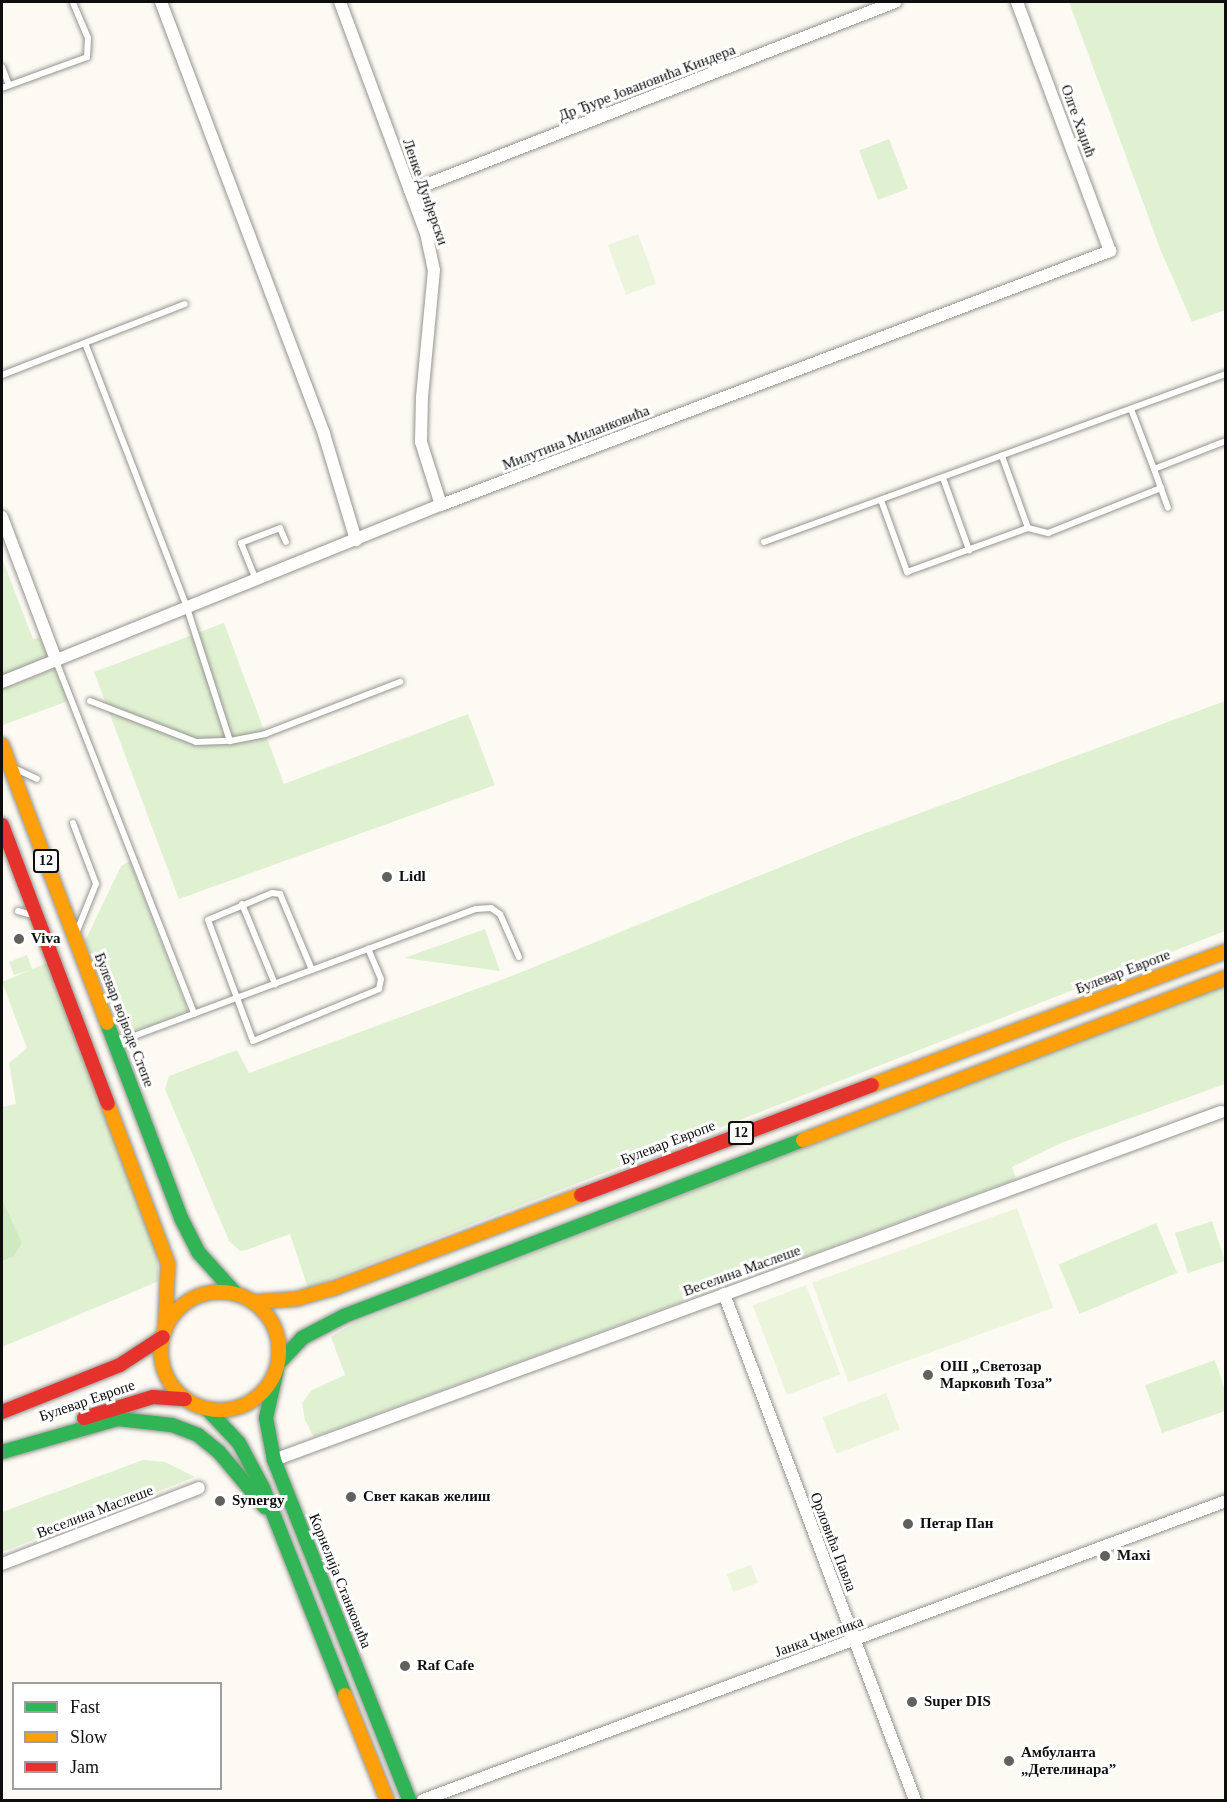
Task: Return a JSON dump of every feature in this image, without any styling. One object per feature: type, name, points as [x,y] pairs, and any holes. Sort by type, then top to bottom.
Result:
[{"type":"main road","name":"Булевар војводе Степе","points":[[2,745],[190,1238],[217,1275],[236,1294]]},
{"type":"main road","name":"12","points":[[2,825],[168,1264],[164,1371],[185,1399],[208,1410],[230,1410],[250,1403],[267,1389],[278,1366],[302,1338],[344,1316],[1226,978]]},
{"type":"main road","name":"Булевар Европе","points":[[253,1302],[296,1299],[332,1288],[1226,951]]},
{"type":"main road","name":"12","points":[[164,1334],[174,1314],[189,1301],[217,1292],[236,1294],[253,1302],[275,1329],[278,1366]]},
{"type":"main road","name":"Булевар Европе","points":[[2,1412],[120,1365],[164,1334]]},
{"type":"main road","name":"Корнелија Станковића","points":[[278,1366],[266,1418],[274,1460],[410,1800]]},
{"type":"main road","name":"Булевар Европе","points":[[2,1451],[124,1403],[153,1397],[185,1399]]},
{"type":"main road","points":[[208,1410],[239,1443],[278,1523],[387,1800]]},
{"type":"main road","points":[[2,1451],[118,1419],[172,1425],[198,1435],[219,1452],[278,1523]]},
{"type":"street","points":[[161,2],[324,434],[356,540]]},
{"type":"street","name":"Ленке Дунђерски","points":[[340,2],[426,233],[434,270],[422,398],[421,442],[441,506]]},
{"type":"street","name":"Др Ђуре Јовановића Киндера","points":[[410,191],[895,2]]},
{"type":"street","name":"Олге Хаџић","points":[[1017,2],[1110,250]]},
{"type":"street","name":"Милутина Миланковића","points":[[2,682],[441,506],[1110,250]]},
{"type":"street","points":[[2,517],[56,660]]},
{"type":"street","name":"Веселина Маслеше","points":[[274,1460],[1221,1112]]},
{"type":"street","name":"Орловића Павла","points":[[724,1294],[915,1800]]},
{"type":"street","name":"Веселина Маслеше","points":[[2,1564],[200,1488]]},
{"type":"street","name":"Јанка Чмелика","points":[[423,1800],[1226,1500]]},
{"type":"lane","points":[[2,88],[87,57],[88,38],[73,2]]},
{"type":"lane","points":[[2,67],[9,85]]},
{"type":"lane","points":[[2,375],[185,304]]},
{"type":"lane","points":[[85,343],[187,608],[230,741]]},
{"type":"lane","points":[[764,542],[1226,374]]},
{"type":"lane","points":[[1131,409],[1168,508]]},
{"type":"lane","points":[[1154,469],[1226,441]]},
{"type":"lane","points":[[1002,456],[1028,528]]},
{"type":"lane","points":[[943,478],[969,550]]},
{"type":"lane","points":[[881,500],[907,572],[1028,528],[1048,533],[1161,488]]},
{"type":"lane","points":[[256,581],[241,543],[280,528],[286,542]]},
{"type":"lane","points":[[56,660],[194,1014]]},
{"type":"lane","points":[[90,701],[196,741],[230,741],[265,734],[400,682]]},
{"type":"lane","points":[[9,766],[37,779]]},
{"type":"lane","points":[[73,823],[96,884],[75,937]]},
{"type":"lane","points":[[312,970],[280,894],[242,904],[208,920],[253,1041],[379,989],[381,980],[368,949]]},
{"type":"lane","points":[[242,904],[275,984]]},
{"type":"lane","points":[[115,1044],[476,909],[491,908],[504,920],[519,957]]},
{"type":"lane","points":[[18,911],[37,917]]},
{"type":"green space","points":[[1069,2],[1225,2],[1225,310],[1192,322],[1161,251]]},
{"type":"green space","points":[[889,139],[908,188],[878,200],[859,150]]},
{"type":"green space","points":[[638,234],[656,284],[626,295],[608,245]]},
{"type":"green space","points":[[2,558],[33,639],[43,637],[50,657],[2,676]]},
{"type":"green space","points":[[224,623],[284,784],[468,714],[495,785],[179,899],[94,672]]},
{"type":"green space","points":[[54,668],[68,701],[3,725],[2,689]]},
{"type":"green space","points":[[1225,701],[1225,931],[308,1288],[290,1234],[240,1251],[229,1241],[165,1089],[169,1076],[237,1050],[249,1073],[509,977],[855,837]]},
{"type":"green space","points":[[130,861],[188,1011],[122,1037],[85,941],[121,866]]},
{"type":"green space","points":[[485,929],[500,971],[404,958]]},
{"type":"green space","points":[[27,955],[32,969],[47,963],[156,1250],[159,1281],[2,1347],[2,1107],[16,1104],[9,1063],[27,1048],[2,982],[31,970],[14,975],[9,962]]},
{"type":"green space","points":[[1225,984],[1225,1084],[1061,1143],[1012,1167],[1016,1179],[314,1437],[305,1420],[302,1403],[312,1390],[345,1375],[331,1337],[354,1323]]},
{"type":"green space","points":[[2,1200],[22,1243],[14,1256],[2,1261]]},
{"type":"green space","points":[[1017,1208],[1053,1308],[848,1382],[812,1283]]},
{"type":"green space","points":[[1212,1221],[1225,1261],[1188,1273],[1175,1233]]},
{"type":"green space","points":[[1156,1223],[1177,1273],[1080,1314],[1058,1264]]},
{"type":"green space","points":[[806,1285],[840,1375],[787,1395],[753,1305]]},
{"type":"green space","points":[[1215,1360],[1225,1390],[1225,1411],[1162,1433],[1145,1385]]},
{"type":"green space","points":[[886,1393],[900,1429],[836,1454],[823,1417]]},
{"type":"green space","points":[[143,1460],[165,1462],[195,1477],[2,1552],[2,1512]]},
{"type":"green space","points":[[751,1565],[758,1583],[734,1592],[727,1574]]},
{"type":"traffic: fast","points":[[107,1023],[181,1218],[198,1252],[236,1294]]},
{"type":"traffic: fast","points":[[279,1363],[302,1338],[344,1316],[803,1140]]},
{"type":"traffic: fast","points":[[277,1369],[266,1418],[274,1460],[409,1800]]},
{"type":"traffic: fast","points":[[208,1410],[239,1443],[263,1488],[345,1695]]},
{"type":"traffic: fast","points":[[2,1452],[118,1419],[172,1425],[198,1435],[219,1452],[265,1507]]},
{"type":"traffic: slow","points":[[2,745],[107,1023]]},
{"type":"traffic: slow","points":[[872,1085],[1226,951]]},
{"type":"traffic: slow","points":[[803,1140],[1226,978]]},
{"type":"traffic: slow","points":[[108,1104],[168,1264],[165,1331]]},
{"type":"traffic: slow","points":[[253,1302],[296,1299],[332,1289],[581,1195]]},
{"type":"traffic: slow","points":[[220,1292],[243,1296],[262,1309],[275,1328],[279,1351],[275,1374],[262,1393],[243,1406],[220,1410],[197,1406],[178,1393],[165,1374],[161,1351],[165,1328],[178,1309],[197,1296],[220,1292]]},
{"type":"traffic: slow","points":[[345,1695],[387,1800]]},
{"type":"traffic: jam","points":[[2,825],[108,1104]]},
{"type":"traffic: jam","points":[[581,1195],[872,1085]]},
{"type":"traffic: jam","points":[[2,1412],[120,1365],[163,1337]]},
{"type":"traffic: jam","points":[[84,1418],[153,1397],[185,1399]]},
{"type":"place","name":"Lidl","points":[[387,877]]},
{"type":"place","name":"Viva","points":[[19,939]]},
{"type":"place","name":"ОШ „Светозар Марковић Тоза”","points":[[928,1375]]},
{"type":"place","name":"Свет какав желиш","points":[[351,1497]]},
{"type":"place","name":"Synergy","points":[[220,1501]]},
{"type":"place","name":"Петар Пан","points":[[908,1524]]},
{"type":"place","name":"Maxi","points":[[1105,1556]]},
{"type":"place","name":"Raf Cafe","points":[[405,1666]]},
{"type":"place","name":"Super DIS","points":[[912,1702]]},
{"type":"place","name":"Амбуланта „Детелинара”","points":[[1009,1761]]}]
